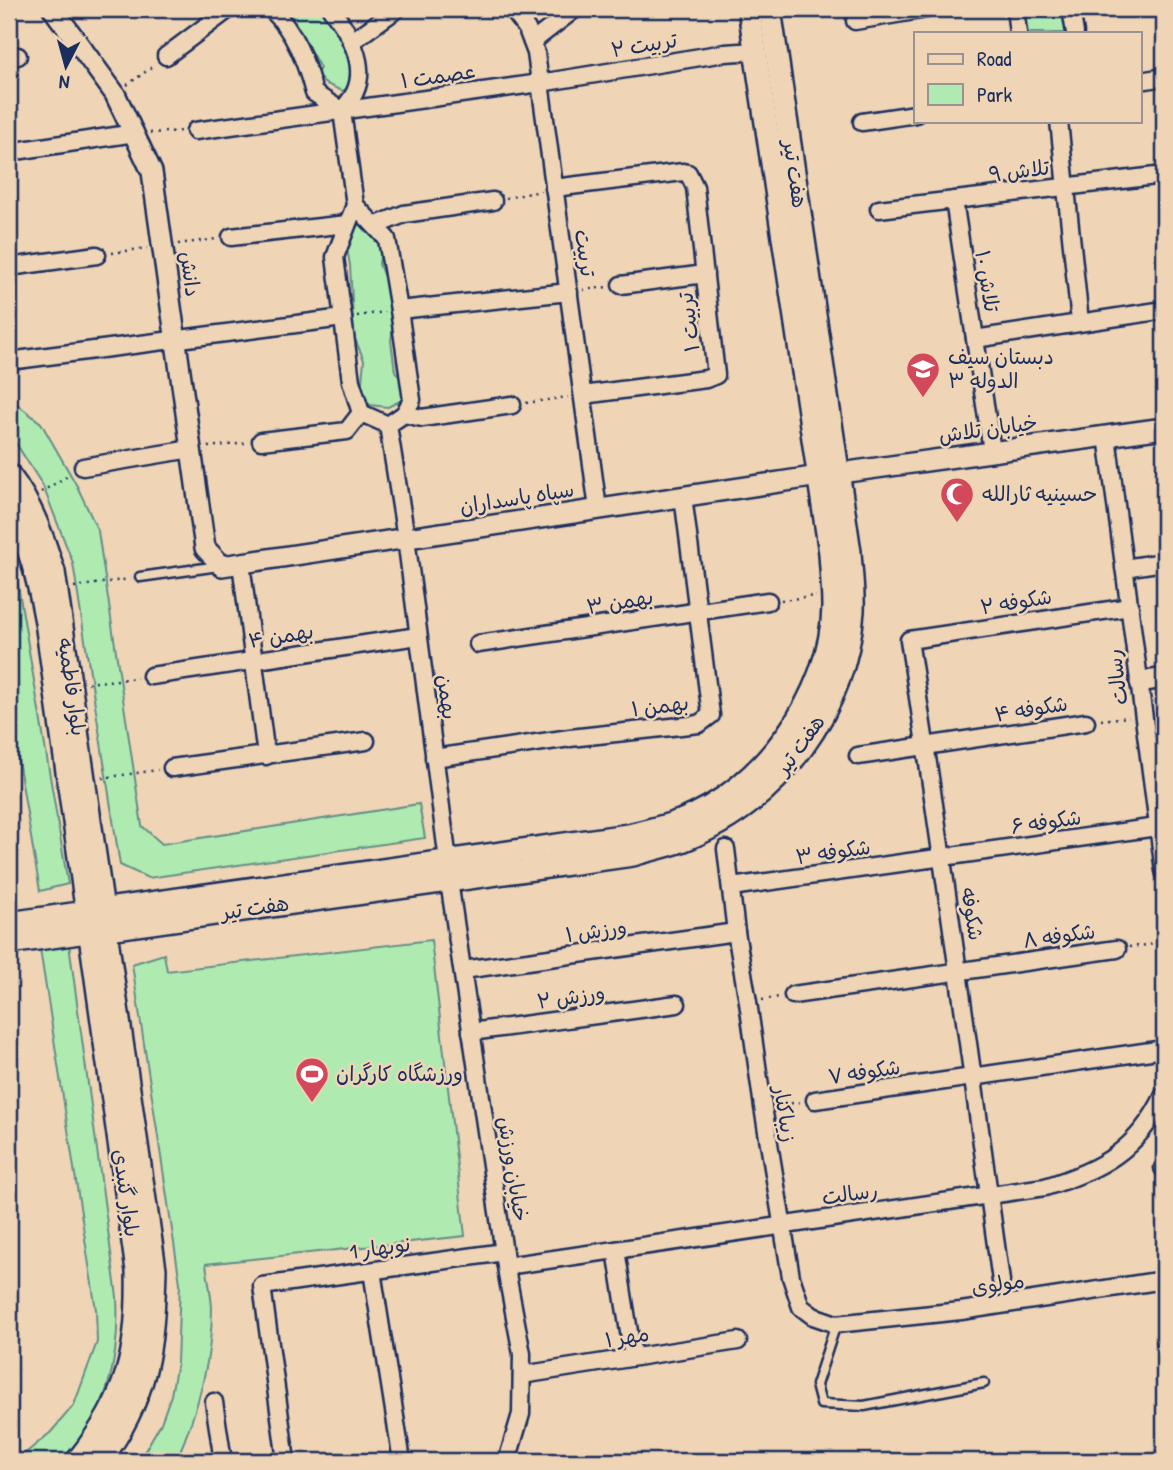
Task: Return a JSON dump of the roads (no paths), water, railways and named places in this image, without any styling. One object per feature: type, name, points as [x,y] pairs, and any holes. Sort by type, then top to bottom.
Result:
[{"type":"main road","name":"هفت تیر","points":[[97,921],[448,871],[633,855],[689,838],[741,810],[786,771],[820,723],[843,668],[853,610],[850,552],[829,475],[766,49],[750,9]]},
{"type":"main road","name":"هفت تیر","points":[[766,49],[770,9]]},
{"type":"main road","name":"بلوار فاطمیه","points":[[9,475],[37,577],[97,921]]},
{"type":"main road","name":"هفت تیر","points":[[448,871],[628,835],[681,820],[730,793],[771,757],[802,713],[824,662],[833,609],[829,475]]},
{"type":"main road","name":"بلوار فاطمیه","points":[[18,503],[40,528],[57,589],[86,780],[97,921]]},
{"type":"main road","points":[[9,923],[97,921]]},
{"type":"main road","points":[[9,943],[97,921]]},
{"type":"main road","name":"بلوار گنبدی","points":[[77,1461],[105,1423],[125,1383],[138,1317],[137,1271],[97,921]]},
{"type":"main road","name":"بلوار گنبدی","points":[[97,921],[155,1269],[154,1311],[144,1378],[125,1425],[100,1461]]},
{"type":"street","name":"دانش","points":[[53,9],[114,94],[152,172],[205,548],[232,565]]},
{"type":"street","points":[[166,56],[229,9]]},
{"type":"street","points":[[271,9],[280,18],[305,58],[314,93],[342,111]]},
{"type":"street","points":[[331,9],[351,42],[360,71],[356,91],[342,111],[355,205],[335,257],[351,381],[360,413]]},
{"type":"street","points":[[351,42],[397,9]]},
{"type":"street","name":"تربیت","points":[[512,9],[527,29],[532,42],[540,83],[598,509]]},
{"type":"street","points":[[532,42],[575,9]]},
{"type":"street","points":[[855,21],[927,9]]},
{"type":"street","points":[[1015,9],[1018,32]]},
{"type":"street","points":[[1071,9],[1075,32]]},
{"type":"street","name":"تربیت ۲","points":[[540,83],[725,53],[766,49]]},
{"type":"street","points":[[1142,80],[1164,77]]},
{"type":"street","name":"عصمت ۱","points":[[195,131],[540,83]]},
{"type":"street","points":[[862,122],[914,114]]},
{"type":"street","points":[[1059,122],[1080,322]]},
{"type":"street","points":[[9,152],[135,133]]},
{"type":"street","name":"تربیت ۱","points":[[554,188],[688,173],[695,187],[716,375],[706,379],[583,396]]},
{"type":"street","name":"تلاش ۹","points":[[879,209],[1164,176]]},
{"type":"street","name":"تلاش ۱۰","points":[[954,200],[992,451]]},
{"type":"street","points":[[377,225],[404,214],[493,201]]},
{"type":"street","points":[[355,205],[377,225],[387,239],[412,400],[404,414],[388,425],[360,413]]},
{"type":"street","points":[[230,237],[347,224]]},
{"type":"street","points":[[9,267],[97,255]]},
{"type":"street","points":[[621,285],[705,274]]},
{"type":"street","points":[[399,310],[569,292]]},
{"type":"street","points":[[975,339],[1164,310]]},
{"type":"street","points":[[9,361],[343,318]]},
{"type":"street","points":[[404,414],[422,418],[512,405]]},
{"type":"street","points":[[261,441],[347,431],[360,413]]},
{"type":"street","name":"بهمن","points":[[388,425],[406,538],[448,871]]},
{"type":"street","name":"خیابان تلاش","points":[[829,475],[1164,428]]},
{"type":"street","name":"رسالت","points":[[1107,436],[1164,871]]},
{"type":"street","points":[[83,467],[191,449]]},
{"type":"street","name":"سپاه پاسداران","points":[[232,565],[829,475]]},
{"type":"street","name":"بهمن ۱","points":[[434,758],[570,738],[699,724],[711,715],[682,496]]},
{"type":"street","points":[[1124,568],[1164,562]]},
{"type":"street","points":[[232,565],[254,662],[266,756]]},
{"type":"street","name":"بهمن ۳","points":[[478,644],[768,601]]},
{"type":"street","name":"شکوفه ۲","points":[[909,640],[1130,607]]},
{"type":"street","name":"بهمن ۴","points":[[151,676],[418,636]]},
{"type":"street","name":"شکوفه","points":[[909,640],[960,972],[1001,1280]]},
{"type":"street","points":[[1140,682],[1164,678]]},
{"type":"street","name":"شکوفه ۴","points":[[858,756],[1086,722]]},
{"type":"street","points":[[172,768],[366,741]]},
{"type":"street","name":"شکوفه ۶","points":[[941,858],[1157,827]]},
{"type":"street","name":"زیباکنار","points":[[726,849],[736,932],[791,1276],[801,1307],[813,1316],[836,1324]]},
{"type":"street","name":"شکوفه ۳","points":[[731,887],[941,858]]},
{"type":"street","name":"خیابان ورزش","points":[[448,871],[505,1259],[522,1354],[521,1414],[507,1461]]},
{"type":"street","name":"ورزش ۱","points":[[463,971],[736,932]]},
{"type":"street","name":"شکوفه ۸","points":[[793,995],[1117,948]]},
{"type":"street","name":"ورزش ۲","points":[[471,1032],[677,1004]]},
{"type":"street","name":"شکوفه ۷","points":[[816,1100],[1164,1049]]},
{"type":"street","name":"رسالت","points":[[505,1259],[616,1250],[1045,1187],[1098,1168],[1118,1154],[1151,1122],[1164,1095]]},
{"type":"street","points":[[616,1250],[633,1357]]},
{"type":"street","name":"نوبهار 1","points":[[286,1461],[262,1286],[372,1271],[505,1259]]},
{"type":"street","points":[[372,1271],[402,1461]]},
{"type":"street","name":"مولوی","points":[[836,1324],[975,1309],[1164,1280]]},
{"type":"street","name":"مهر ۱","points":[[522,1375],[738,1341]]},
{"type":"street","points":[[214,1402],[223,1461]]},
{"type":"lane","points":[[140,578],[232,565]]},
{"type":"lane","points":[[836,1324],[816,1385],[821,1404],[864,1406],[984,1383]]},
{"type":"place","name":"دبستان سیف الدوله ۳","points":[[923,399]]},
{"type":"place","name":"حسینیه ثارالله","points":[[957,524]]},
{"type":"place","name":"ورزشگاه کارگران","points":[[312,1104]]}]
